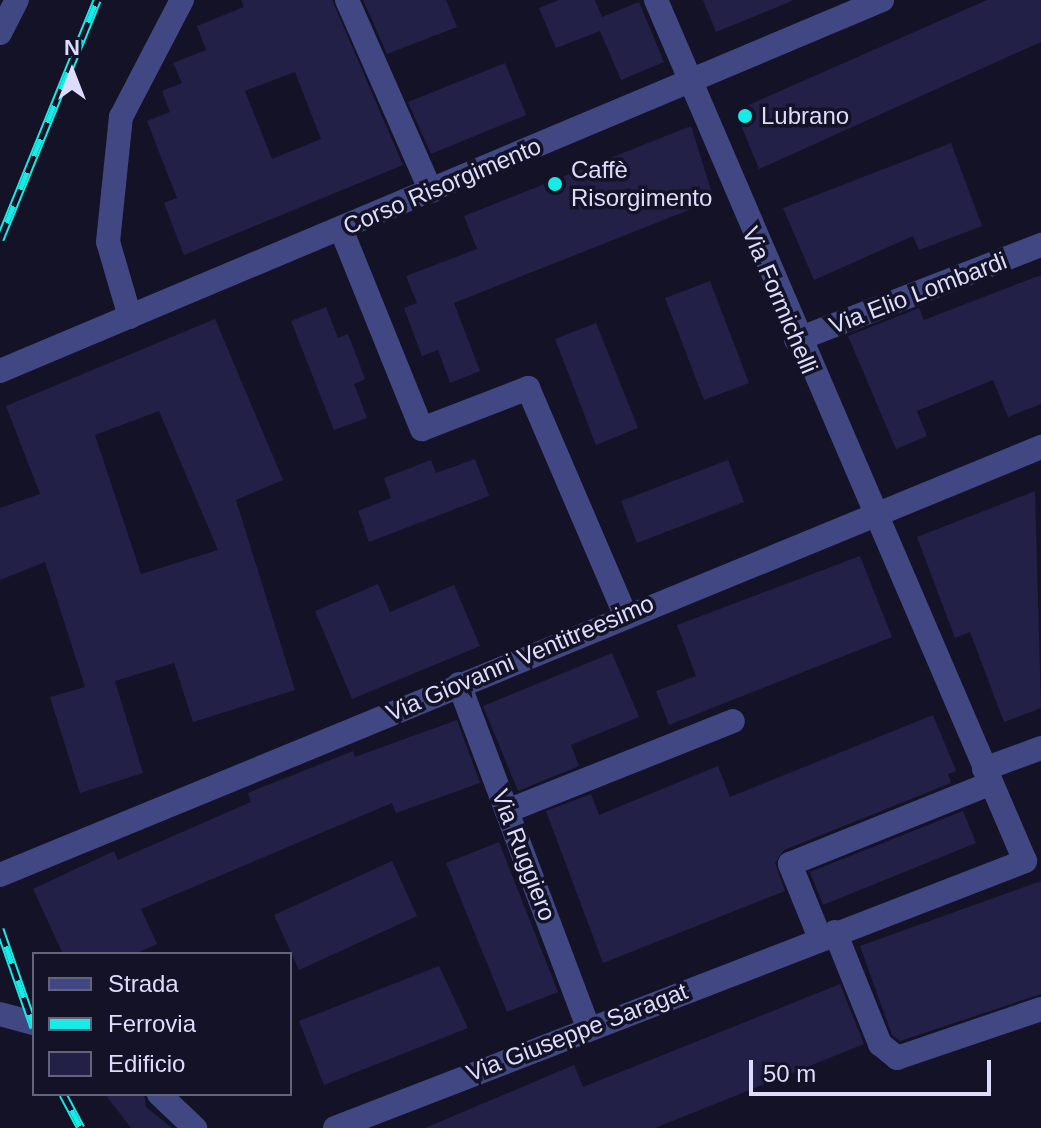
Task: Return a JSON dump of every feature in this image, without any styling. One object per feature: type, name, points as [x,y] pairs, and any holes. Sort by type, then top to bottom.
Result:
[{"type":"street","points":[[0,33],[17,0]]},
{"type":"street","points":[[130,317],[108,242],[121,117],[182,0]]},
{"type":"street","points":[[347,0],[431,191]]},
{"type":"street","name":"Via Formichelli","points":[[656,0],[796,340],[874,516]]},
{"type":"street","name":"Corso Risorgimento","points":[[0,371],[882,0]]},
{"type":"street","points":[[341,229],[422,429],[528,388],[625,614]]},
{"type":"street","name":"Via Elio Lombardi","points":[[796,340],[1041,245]]},
{"type":"street","name":"Via Giovanni Ventitreesimo","points":[[0,875],[625,614],[1041,447]]},
{"type":"street","name":"Via Giuseppe Saragat","points":[[335,1128],[828,935],[1033,866],[987,776],[874,516]]},
{"type":"street","name":"Via Ruggiero","points":[[459,684],[588,1027]]},
{"type":"street","points":[[507,811],[733,721]]},
{"type":"street","points":[[1041,748],[987,776],[790,864],[880,1044],[897,1058],[1041,1009]]},
{"type":"street","points":[[0,1014],[32,1022]]},
{"type":"street","points":[[161,1096],[195,1128]]},
{"type":"building","points":[[241,0],[332,0],[403,165],[184,255],[164,203],[177,198],[147,121],[170,112],[162,91],[182,83],[173,63],[206,50],[197,26],[244,7]],"holes":[[[295,72],[321,139],[272,159],[245,91]]]},
{"type":"building","points":[[363,0],[446,0],[457,27],[387,54]]},
{"type":"building","points":[[559,0],[595,0],[602,17],[639,2],[664,62],[621,80],[600,31],[556,48],[539,8]]},
{"type":"building","points":[[703,0],[791,0],[792,1],[716,32]]},
{"type":"building","points":[[987,0],[1041,0],[1041,42],[759,169],[735,111]]},
{"type":"building","points":[[505,63],[526,115],[431,154],[408,102]]},
{"type":"building","points":[[691,126],[714,200],[454,303],[480,371],[450,383],[438,350],[422,356],[404,308],[417,303],[406,276],[477,249],[464,216]]},
{"type":"building","points":[[951,143],[982,226],[919,250],[913,236],[814,280],[783,208]]},
{"type":"building","points":[[1041,275],[1041,404],[1008,417],[993,380],[917,411],[927,436],[896,449],[848,336],[919,308],[924,320]]},
{"type":"building","points":[[710,281],[749,383],[704,400],[665,298]]},
{"type":"building","points":[[326,307],[338,338],[348,334],[365,379],[354,384],[367,418],[334,430],[291,321]]},
{"type":"building","points":[[215,319],[283,480],[236,500],[295,690],[193,722],[174,663],[115,681],[143,773],[80,793],[50,697],[85,687],[45,562],[0,580],[0,508],[40,494],[6,406]],"holes":[[[159,411],[218,550],[141,574],[95,435]]]},
{"type":"building","points":[[596,323],[638,428],[596,445],[555,339]]},
{"type":"building","points":[[475,459],[489,496],[369,542],[358,511],[391,498],[384,478],[431,460],[436,473]]},
{"type":"building","points":[[728,460],[744,502],[637,543],[621,501]]},
{"type":"building","points":[[1035,491],[1041,708],[1004,722],[970,632],[955,638],[917,537]]},
{"type":"building","points":[[860,556],[892,637],[669,725],[656,691],[696,676],[677,625]]},
{"type":"building","points":[[378,584],[390,612],[454,585],[480,646],[352,699],[315,611]]},
{"type":"building","points":[[612,653],[639,717],[571,745],[579,766],[518,791],[483,706]]},
{"type":"building","points":[[933,715],[956,771],[948,774],[951,783],[784,850],[775,863],[785,891],[603,963],[546,811],[591,794],[599,815],[718,766],[730,797]]},
{"type":"building","points":[[457,720],[480,783],[396,813],[392,803],[141,909],[157,944],[139,952],[62,952],[33,889],[114,851],[118,860],[251,802],[248,793],[353,751],[355,757]]},
{"type":"building","points":[[963,811],[976,843],[823,905],[810,872]]},
{"type":"building","points":[[499,842],[558,992],[507,1012],[446,863]]},
{"type":"building","points":[[392,861],[417,916],[299,970],[274,915]]},
{"type":"building","points":[[1041,881],[1041,994],[900,1041],[892,1035],[860,946]]},
{"type":"building","points":[[439,966],[468,1028],[324,1085],[299,1021]]},
{"type":"building","points":[[840,984],[864,1044],[655,1128],[425,1128],[574,1065],[583,1087]]},
{"type":"building","points":[[107,1096],[144,1096],[146,1107],[172,1128],[131,1128]]},
{"type":"railway","points":[[0,239],[97,0]]},
{"type":"railway","points":[[0,929],[32,1021]]},
{"type":"railway","points":[[64,1096],[81,1128]]},
{"type":"place","name":"Lubrano","points":[[745,116]]},
{"type":"place","name":"Caffè Risorgimento","points":[[555,184]]}]
